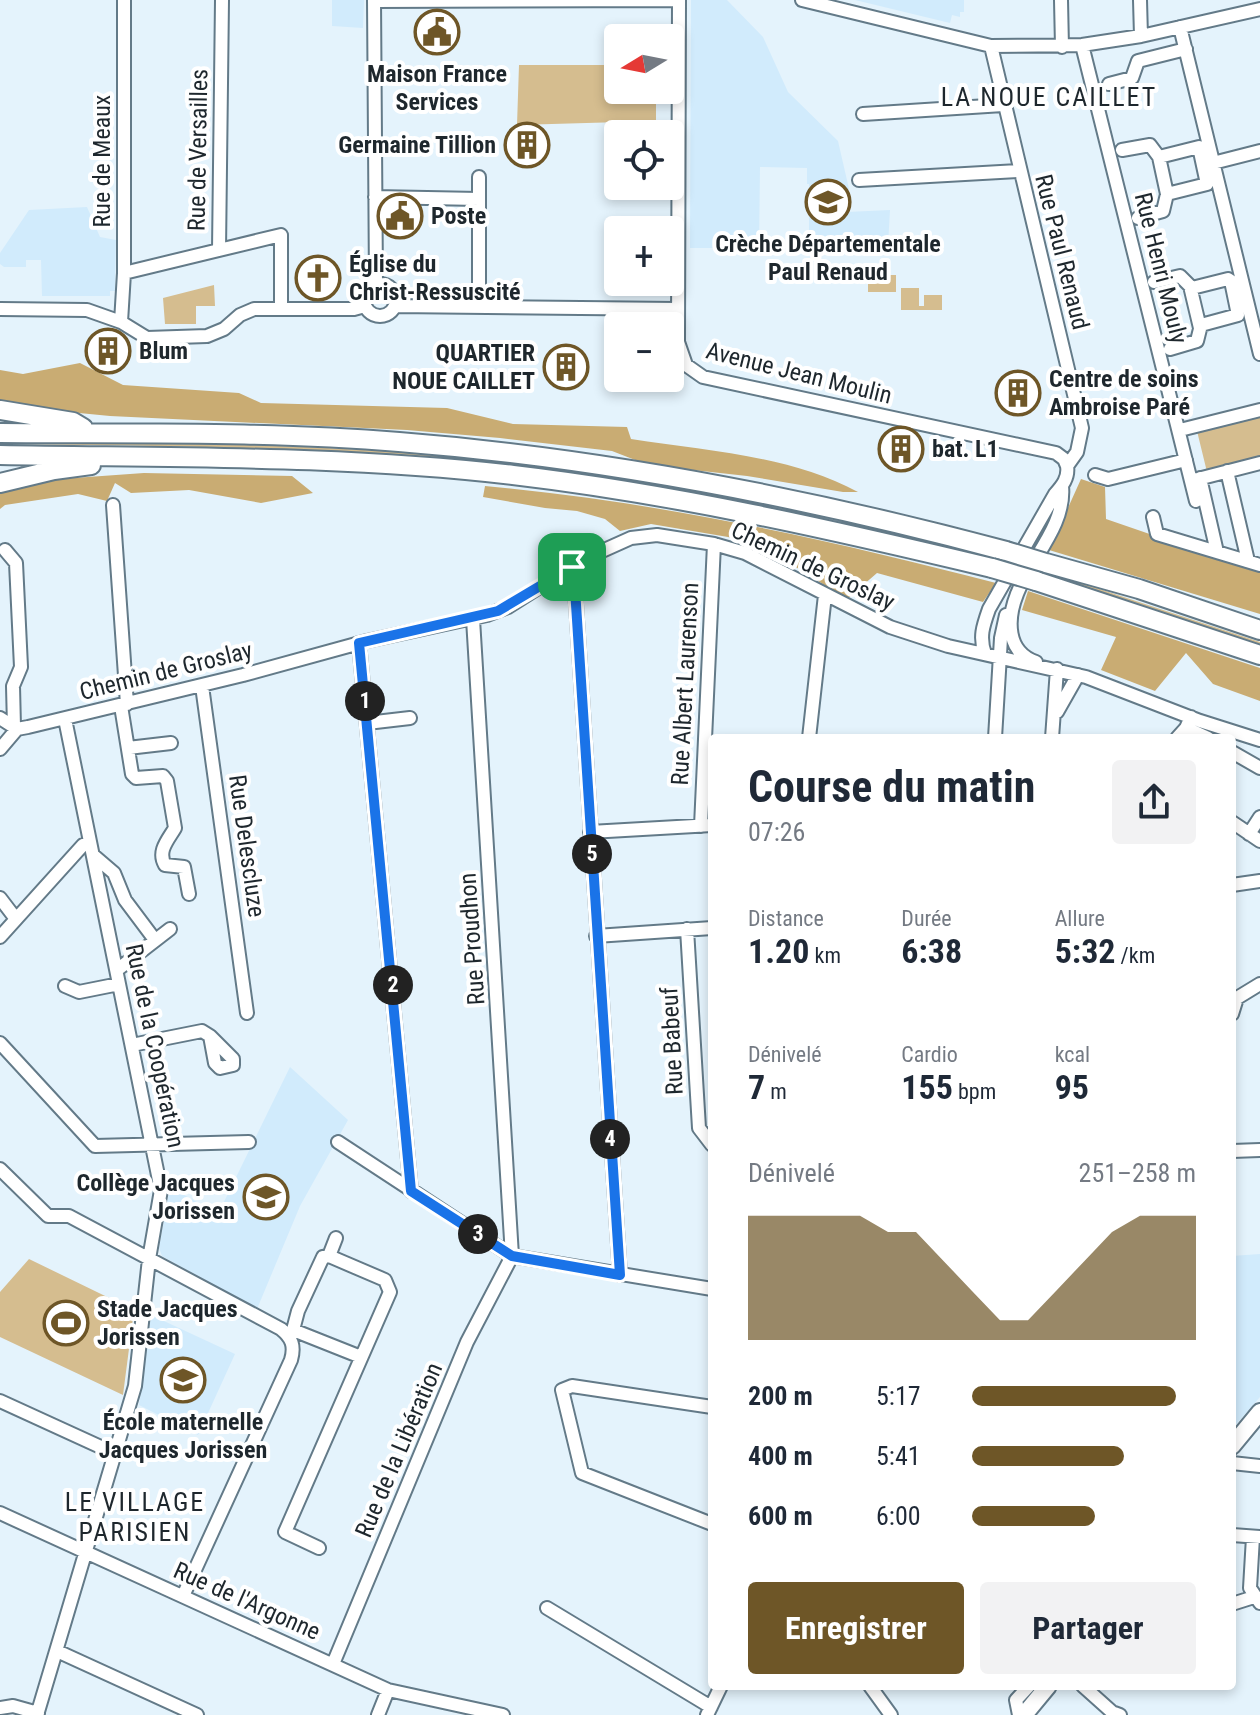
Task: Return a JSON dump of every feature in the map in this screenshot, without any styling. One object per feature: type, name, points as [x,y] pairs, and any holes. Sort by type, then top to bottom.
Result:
[{"type":"highway","points":[[0,410],[73,422],[92,433]]},
{"type":"highway","points":[[0,433],[394,441],[576,461],[740,489],[903,524],[1139,589],[1260,630]]},
{"type":"highway","points":[[0,455],[325,461],[513,475],[757,514],[992,568],[1260,655]]},
{"type":"highway","points":[[0,483],[54,470],[84,468],[114,457]]},
{"type":"main road","points":[[1236,1441],[1260,1412]]},
{"type":"main road","points":[[1021,1715],[1044,1690]]},
{"type":"street","name":"Rue de Meaux","points":[[121,322],[124,273],[124,0]]},
{"type":"street","name":"Rue de Versailles","points":[[124,273],[219,250],[222,0]]},
{"type":"street","points":[[376,284],[374,0],[679,0]]},
{"type":"street","name":"Avenue Jean Moulin","points":[[679,0],[678,342],[686,365],[703,377],[1056,453],[1067,466]]},
{"type":"street","points":[[802,0],[991,46],[1082,45],[1141,36],[1260,9]]},
{"type":"street","points":[[1061,0],[1062,47]]},
{"type":"street","points":[[1140,0],[1141,36]]},
{"type":"street","points":[[1180,27],[1208,164],[1240,295],[1260,354]]},
{"type":"street","name":"Rue Henri Mouly","points":[[1082,45],[1186,460],[1196,479],[1196,501]]},
{"type":"street","name":"Rue Paul Renaud","points":[[991,46],[1082,424],[1077,454],[1067,466],[1068,473],[1062,486],[1063,498],[1047,539],[1006,616],[1001,638],[995,734]]},
{"type":"street","points":[[1109,84],[1132,78],[1138,61],[1186,49]]},
{"type":"street","points":[[863,114],[1003,105]]},
{"type":"street","points":[[1122,150],[1150,145],[1159,157],[1167,194],[1163,211],[1138,218]]},
{"type":"street","points":[[1159,157],[1199,147],[1208,164],[1207,184],[1167,194]]},
{"type":"street","points":[[1208,164],[1260,151]]},
{"type":"street","points":[[859,180],[1019,171]]},
{"type":"street","points":[[479,177],[479,307]]},
{"type":"street","points":[[375,197],[479,199]]},
{"type":"street","points":[[219,250],[281,235],[281,308]]},
{"type":"street","points":[[1154,282],[1180,276],[1195,288],[1228,279],[1231,281],[1240,295],[1238,315],[1204,324],[1200,328]]},
{"type":"street","points":[[376,284],[386,285],[394,291],[395,306],[388,314],[377,316],[365,306],[367,290],[376,284]]},
{"type":"street","points":[[1170,349],[1197,341],[1200,328],[1190,286]]},
{"type":"street","points":[[1240,295],[1260,290]]},
{"type":"street","points":[[0,309],[87,310],[121,322],[147,338],[207,336],[254,309],[354,309],[365,306]]},
{"type":"street","points":[[395,306],[678,309]]},
{"type":"street","points":[[1180,430],[1260,410]]},
{"type":"street","points":[[1095,475],[1108,479],[1186,460]]},
{"type":"street","points":[[1217,552],[1196,479],[1260,463]]},
{"type":"street","points":[[1227,471],[1254,563]]},
{"type":"street","points":[[958,649],[972,637],[1062,486]]},
{"type":"street","points":[[113,505],[124,705],[132,774],[136,778],[163,776],[167,781],[175,828],[161,859],[165,865],[184,867],[189,894]]},
{"type":"street","points":[[1153,517],[1157,534],[1254,563]]},
{"type":"street","name":"Chemin de Groslay","points":[[20,728],[202,686],[359,643],[473,619],[508,607],[572,567],[619,543],[645,535],[714,544],[745,553],[890,627],[958,649],[1078,675],[1184,728],[1222,734]]},
{"type":"street","name":"Rue Albert Laurenson","points":[[709,734],[714,544]]},
{"type":"street","points":[[5,550],[16,563],[21,667],[13,686],[20,728]]},
{"type":"street","points":[[572,567],[620,1275]]},
{"type":"street","points":[[1016,594],[1011,625],[1016,650],[1025,659],[1057,669],[1052,734]]},
{"type":"street","points":[[809,734],[825,595]]},
{"type":"street","points":[[985,654],[981,642],[982,629],[989,609]]},
{"type":"street","name":"Rue Proudhon","points":[[473,619],[512,1256]]},
{"type":"street","points":[[359,643],[411,1191]]},
{"type":"street","points":[[1053,719],[1078,675]]},
{"type":"street","name":"Rue Delescluze","points":[[202,686],[247,1013]]},
{"type":"street","points":[[0,718],[20,728]]},
{"type":"street","points":[[367,723],[410,718]]},
{"type":"street","name":"Rue de la Coopération","points":[[37,1714],[135,1386],[149,1259],[161,1190],[65,719]]},
{"type":"street","points":[[0,749],[20,728]]},
{"type":"street","name":"Chemin de Groslay","points":[[1236,736],[1260,740]]},
{"type":"street","points":[[128,748],[171,743]]},
{"type":"street","points":[[1236,754],[1260,768]]},
{"type":"street","name":"Rue Albert Laurenson","points":[[706,826],[708,756]]},
{"type":"street","points":[[1236,825],[1254,837],[1260,817]]},
{"type":"street","points":[[590,832],[706,826]]},
{"type":"street","points":[[0,937],[83,845],[90,842]]},
{"type":"street","points":[[93,855],[114,873],[125,900],[155,940]]},
{"type":"street","points":[[1236,884],[1260,881]]},
{"type":"street","points":[[0,898],[16,919]]},
{"type":"street","points":[[596,936],[708,928]]},
{"type":"street","points":[[117,970],[170,929]]},
{"type":"street","name":"Rue Babeuf","points":[[687,929],[699,1128],[708,1140]]},
{"type":"street","points":[[65,986],[79,992],[119,984]]},
{"type":"street","points":[[1236,1001],[1260,984]]},
{"type":"street","points":[[132,1045],[197,1031],[210,1036]]},
{"type":"street","points":[[0,1043],[95,1146],[154,1147],[249,1142]]},
{"type":"street","points":[[338,1142],[512,1256],[708,1288]]},
{"type":"street","points":[[1236,1151],[1260,1150]]},
{"type":"street","points":[[0,1169],[48,1216],[69,1216],[290,1334],[361,1357]]},
{"type":"street","points":[[329,1256],[336,1238]]},
{"type":"street","points":[[183,1596],[291,1360],[294,1350],[290,1334],[298,1311],[323,1257],[329,1256],[385,1280],[390,1292],[285,1532],[319,1548]]},
{"type":"street","name":"Rue de la Libération","points":[[333,1664],[467,1342],[512,1256]]},
{"type":"street","points":[[708,1406],[572,1386],[562,1390],[582,1473],[708,1522]]},
{"type":"street","points":[[0,1401],[116,1454]]},
{"type":"street","points":[[1236,1463],[1260,1466]]},
{"type":"street","name":"Rue de l'Argonne","points":[[0,1513],[388,1690],[503,1715]]},
{"type":"street","points":[[1236,1535],[1256,1537],[1250,1588],[1257,1600],[1236,1603]]},
{"type":"street","points":[[547,1608],[709,1711],[719,1690]]},
{"type":"street","points":[[57,1651],[197,1715]]},
{"type":"street","points":[[378,1715],[388,1690]]},
{"type":"street","points":[[873,1690],[891,1715]]},
{"type":"street","points":[[1021,1715],[1016,1700],[1025,1690]]},
{"type":"street","points":[[1087,1690],[1112,1712],[1120,1715]]},
{"type":"street","points":[[0,1708],[13,1706],[37,1714]]},
{"type":"shaded area","points":[[332,0],[364,0],[363,28],[332,26]]},
{"type":"shaded area","points":[[691,0],[727,0],[763,37],[788,92],[838,141],[849,189],[847,212],[890,210],[888,245],[814,244],[813,237],[809,237],[807,168],[760,167],[759,248],[690,248]]},
{"type":"shaded area","points":[[855,0],[964,0],[964,12],[960,12],[960,17],[952,15],[950,23]]},
{"type":"shaded area","points":[[519,65],[604,65],[604,104],[656,104],[656,120],[517,125]]},
{"type":"shaded area","points":[[87,207],[100,237],[116,240],[115,291],[110,291],[110,296],[42,296],[41,260],[26,260],[26,267],[4,267],[0,264],[0,253],[29,210]]},
{"type":"shaded area","points":[[868,275],[896,275],[896,292],[868,292]]},
{"type":"shaded area","points":[[214,285],[215,306],[196,306],[196,324],[165,324],[163,298]]},
{"type":"shaded area","points":[[901,288],[919,288],[919,306],[924,306],[924,295],[942,295],[942,310],[901,310]]},
{"type":"shaded area","points":[[80,363],[123,385],[239,393],[261,403],[447,408],[513,424],[627,427],[631,439],[776,462],[858,492],[648,465],[612,451],[500,438],[407,430],[110,416],[0,402],[0,370],[23,374]]},
{"type":"shaded area","points":[[1258,415],[1260,459],[1207,472],[1197,431]]},
{"type":"shaded area","points":[[0,441],[268,446],[535,464],[712,489],[848,521],[676,488],[502,463],[314,450],[0,444]]},
{"type":"shaded area","points":[[144,473],[292,476],[313,493],[261,503],[189,490],[131,493],[115,483],[107,501],[78,494],[5,505],[0,509],[0,491],[60,479]]},
{"type":"shaded area","points":[[1081,479],[1105,487],[1106,519],[1260,572],[1260,614],[1049,550]]},
{"type":"shaded area","points":[[485,486],[679,512],[869,552],[996,583],[983,602],[877,573],[847,599],[770,551],[728,537],[651,524],[620,531],[605,519],[577,511],[483,497]]},
{"type":"shaded area","points":[[863,523],[1027,565],[1260,642],[1260,645],[1021,566]]},
{"type":"shaded area","points":[[1028,591],[1260,668],[1260,701],[1213,684],[1186,653],[1155,691],[1101,670],[1116,637],[1022,610]]},
{"type":"shaded area","name":"Collège Jacques Jorissen","points":[[290,1067],[348,1120],[300,1206],[257,1309],[162,1256],[159,1248],[170,1187],[218,1214]]},
{"type":"shaded area","points":[[1260,1254],[1260,1397],[1236,1424],[1236,1256]]},
{"type":"shaded area","name":"Stade Jacques Jorissen","points":[[29,1259],[134,1310],[123,1395],[0,1337],[0,1292]]},
{"type":"shaded area","name":"École maternelle Jacques Jorissen","points":[[151,1315],[235,1354],[198,1435],[139,1405]]},
{"type":"place","name":"Maison France Services","points":[[437,32]]},
{"type":"place","name":"Germaine Tillion","points":[[527,145]]},
{"type":"place","name":"Crèche Départementale Paul Renaud","points":[[828,202]]},
{"type":"place","name":"Poste","points":[[400,216]]},
{"type":"place","name":"Église du Christ-Ressuscité","points":[[318,278]]},
{"type":"place","name":"Blum","points":[[108,351]]},
{"type":"place","name":"QUARTIER NOUE CAILLET","points":[[566,367]]},
{"type":"place","name":"Centre de soins Ambroise Paré","points":[[1018,393]]},
{"type":"place","name":"bat. L1","points":[[901,449]]},
{"type":"place","name":"Collège Jacques Jorissen","points":[[266,1197]]},
{"type":"place","name":"Stade Jacques Jorissen","points":[[66,1323]]},
{"type":"place","name":"École maternelle Jacques Jorissen","points":[[183,1380]]},
{"type":"district","name":"LA NOUE CAILLET","points":[[1049,97]]},
{"type":"district","name":"LE VILLAGE PARISIEN","points":[[135,1517]]},
{"type":"route","points":[[572,567],[620,1275],[512,1256],[411,1191],[359,643],[498,611],[572,567]]}]
